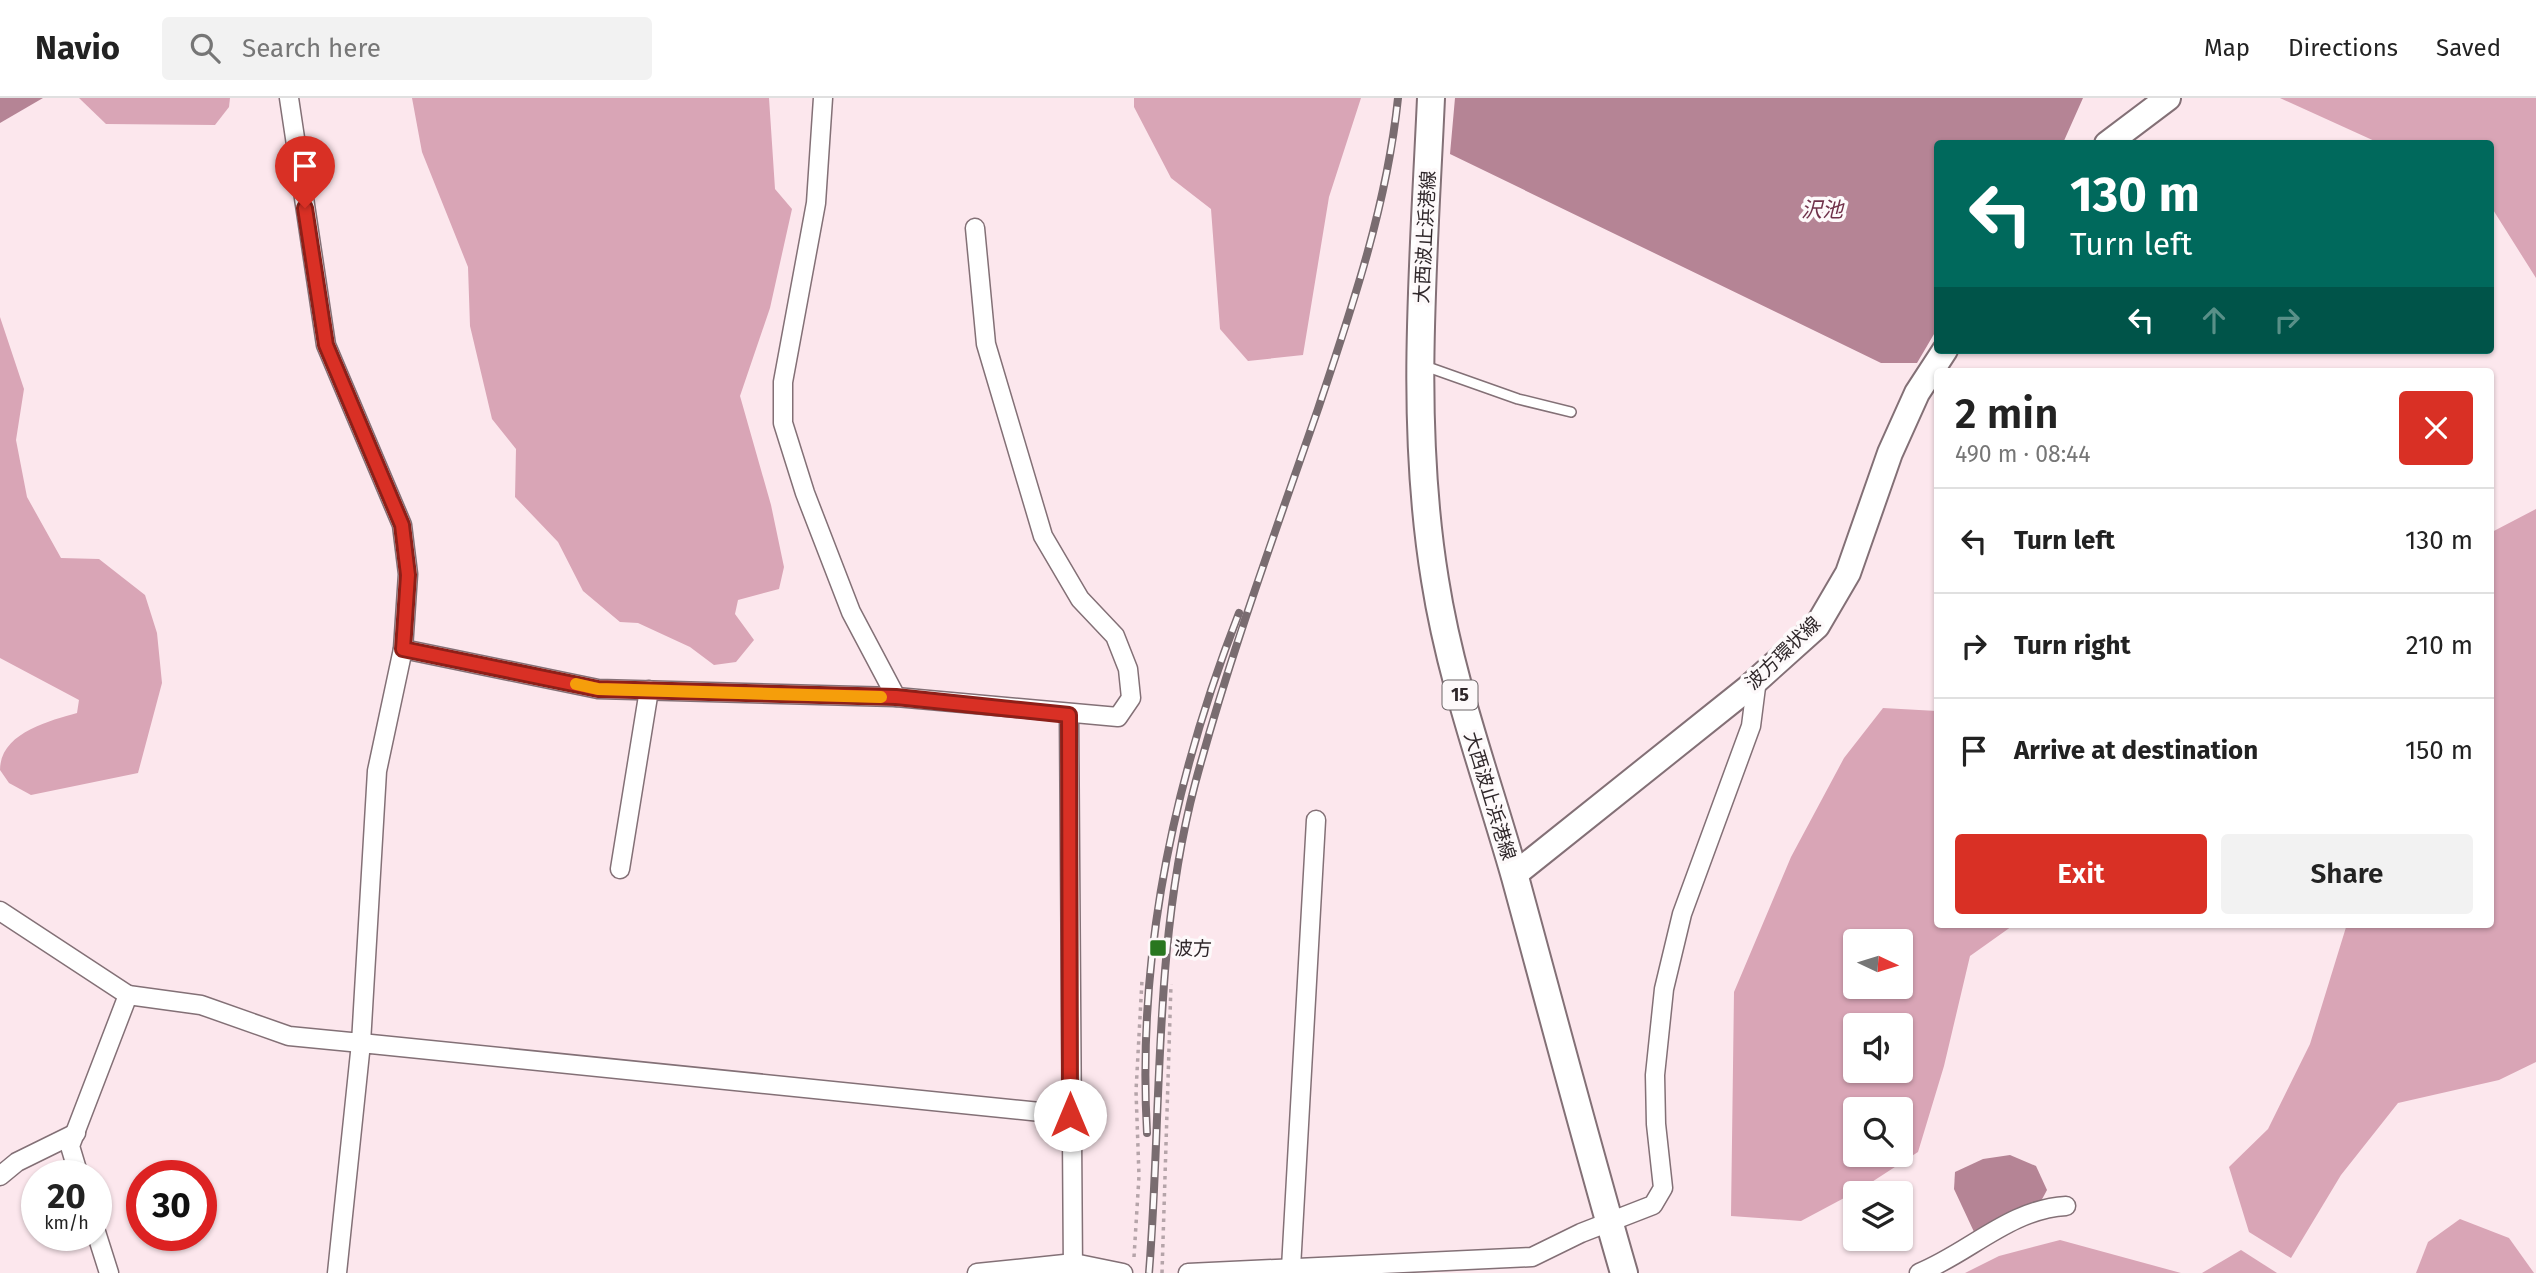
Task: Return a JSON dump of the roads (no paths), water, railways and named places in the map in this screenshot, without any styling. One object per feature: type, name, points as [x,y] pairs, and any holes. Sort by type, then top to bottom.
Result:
[{"type":"main road","name":"大西波止浜港線","points":[[1431,98],[1421,365],[1424,489],[1435,581],[1458,688],[1514,875],[1624,1273]]},
{"type":"main road","points":[[2112,140],[2168,98]]},
{"type":"main road","name":"波方環状線","points":[[1514,875],[1757,679],[1817,626],[1848,573],[1890,453],[1917,393],[1942,354]]},
{"type":"street","points":[[289,98],[326,345],[402,525],[408,575],[403,649],[377,771],[362,1043],[337,1273]]},
{"type":"street","points":[[823,98],[816,203],[783,382],[783,423],[805,493],[851,612],[896,697]]},
{"type":"street","points":[[403,649],[598,689],[896,697],[1118,718],[1131,698],[1128,669],[1115,636],[1080,598],[1043,536],[986,345],[975,228]]},
{"type":"street","points":[[1188,1273],[1291,1268],[1534,1265],[1609,1221],[1653,1205],[1664,1188],[1656,1124],[1655,1075],[1664,989],[1682,914],[1751,726],[1757,679]]},
{"type":"street","points":[[620,869],[649,690]]},
{"type":"street","points":[[1069,715],[1070,1115],[1074,1268]]},
{"type":"street","points":[[1291,1268],[1315,820]]},
{"type":"street","points":[[0,911],[128,995],[201,1005],[289,1036],[1070,1115]]},
{"type":"street","points":[[75,1160],[71,1146],[128,995]]},
{"type":"street","points":[[0,1176],[17,1163],[76,1133]]},
{"type":"street","points":[[1919,1273],[1944,1263],[1985,1235],[2042,1207],[2066,1206]]},
{"type":"street","points":[[102,1251],[109,1273]]},
{"type":"street","points":[[977,1273],[1128,1268]]},
{"type":"lane","points":[[1421,365],[1518,399],[1571,412]]},
{"type":"water","points":[[0,98],[43,98],[0,123]]},
{"type":"water","name":"沢池","points":[[1455,98],[2083,98],[2064,140],[1934,140],[1934,334],[1917,363],[1881,363],[1450,154]]},
{"type":"water","points":[[2010,1155],[2036,1166],[2047,1190],[2040,1203],[1975,1234],[1954,1189],[1955,1172],[1983,1159]]},
{"type":"railway","points":[[1149,1273],[1165,966],[1181,844],[1195,784],[1223,689],[1331,371],[1367,256],[1386,178],[1398,98]]},
{"type":"railway","points":[[1147,1133],[1145,1066],[1148,1000],[1165,868],[1196,739],[1239,613]]},
{"type":"place","name":"波方","points":[[1158,948]]}]
